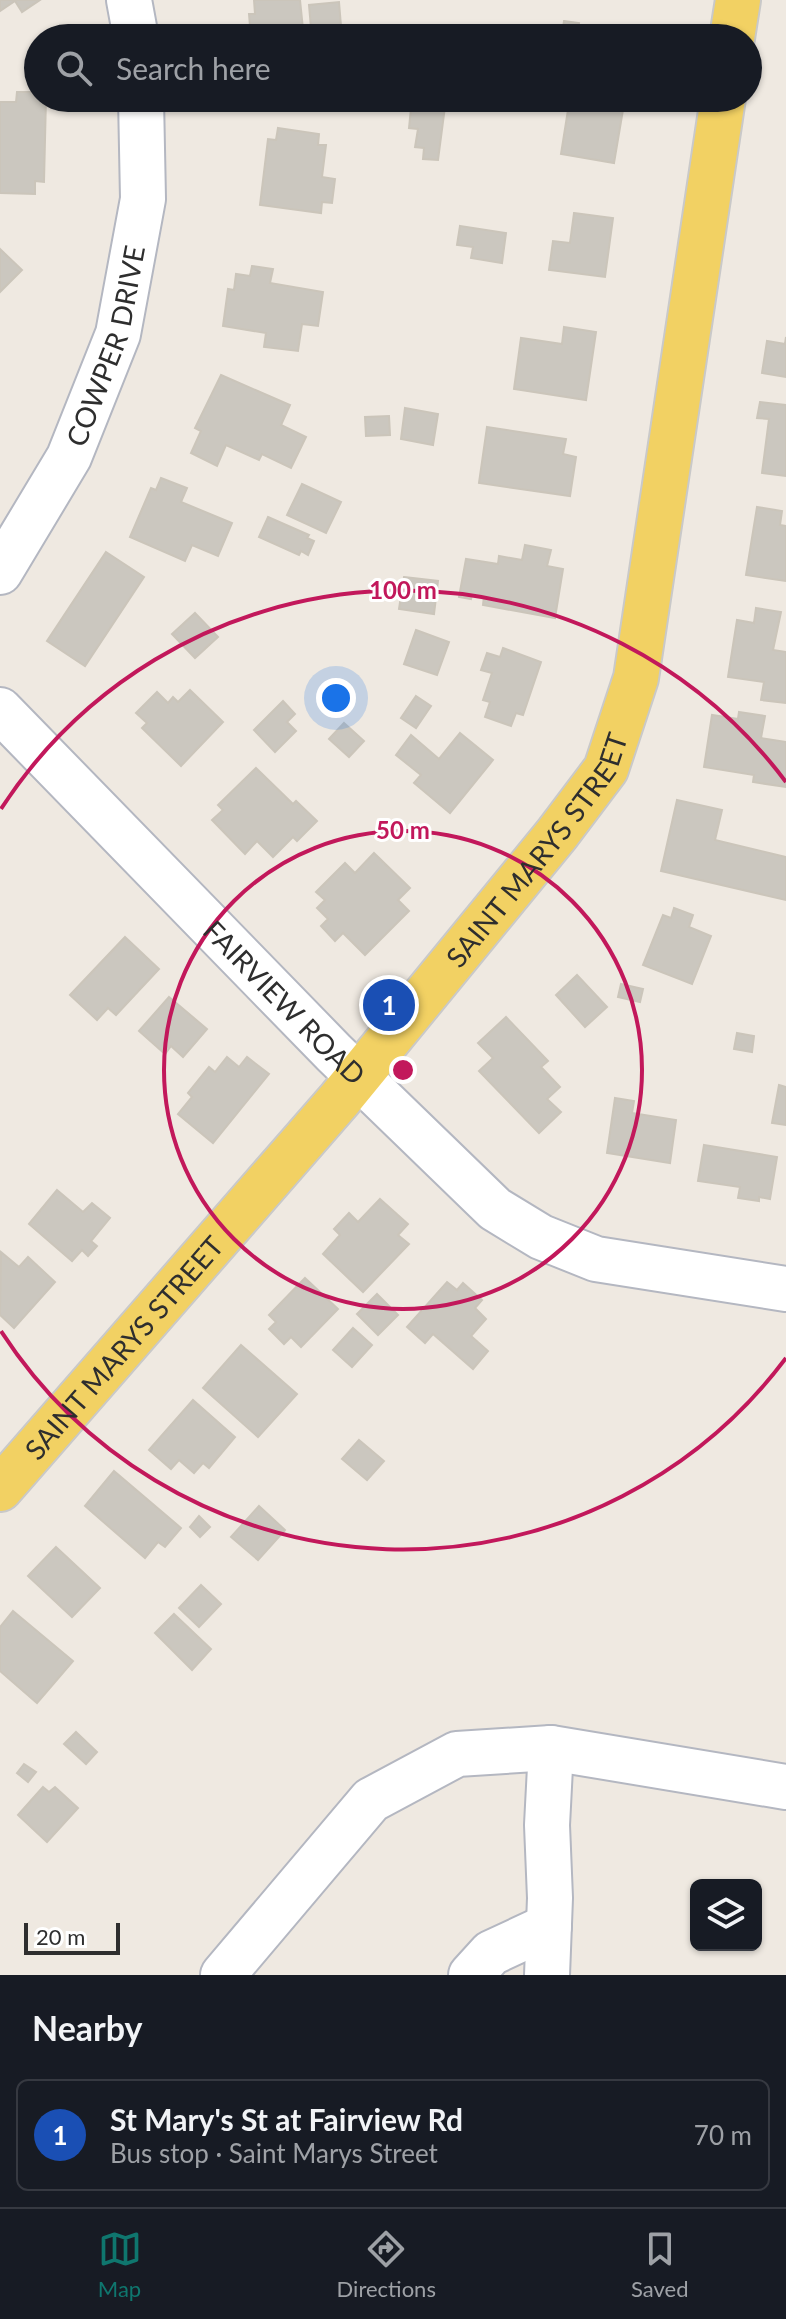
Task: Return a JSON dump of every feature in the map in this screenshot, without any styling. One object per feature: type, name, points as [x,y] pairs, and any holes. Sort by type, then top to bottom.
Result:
[{"type":"main road","points":[[734,24],[738,0]]},
{"type":"main road","name":"SAINT MARYS STREET","points":[[0,1489],[359,1076],[557,834],[606,769],[636,678],[721,112]]},
{"type":"street","points":[[129,0],[133,24]]},
{"type":"street","name":"COWPER DRIVE","points":[[0,572],[69,457],[118,334],[143,199],[141,112]]},
{"type":"street","name":"FAIRVIEW ROAD","points":[[0,710],[359,1076],[495,1209],[541,1237],[596,1259],[786,1289]]},
{"type":"street","points":[[547,1975],[547,1825],[551,1748]]},
{"type":"street","points":[[223,1975],[371,1800],[457,1754],[551,1748],[786,1787]]},
{"type":"street","points":[[471,1975],[491,1953],[549,1926]]},
{"type":"building","points":[[0,0],[40,0],[22,12],[15,1],[0,11]]},
{"type":"building","points":[[254,0],[300,0],[302,24],[250,24],[249,14],[255,14]]},
{"type":"building","points":[[339,2],[341,24],[311,24],[309,5]]},
{"type":"building","points":[[17,92],[24,92],[24,112],[46,112],[44,182],[35,181],[35,194],[0,193],[0,102],[16,102]]},
{"type":"building","points":[[411,112],[444,112],[438,160],[423,159],[424,148],[415,147],[418,129],[409,128]]},
{"type":"building","points":[[568,112],[623,112],[614,163],[561,154]]},
{"type":"building","points":[[278,128],[319,134],[318,145],[326,145],[322,177],[335,179],[332,203],[322,202],[321,213],[260,205],[268,139],[276,140]]},
{"type":"building","points":[[574,213],[613,218],[605,277],[549,270],[553,241],[570,243]]},
{"type":"building","points":[[460,226],[506,233],[502,263],[471,258],[473,247],[457,245]]},
{"type":"building","points":[[0,249],[22,270],[0,292]]},
{"type":"building","points":[[252,266],[273,269],[270,283],[323,292],[318,326],[302,324],[298,351],[264,347],[266,333],[223,326],[228,289],[234,290],[236,274],[250,276]]},
{"type":"building","points":[[564,327],[596,332],[586,400],[514,389],[521,338],[562,344]]},
{"type":"building","points":[[786,337],[786,377],[762,373],[767,341],[785,344]]},
{"type":"building","points":[[221,375],[290,405],[281,425],[306,437],[291,468],[262,454],[259,460],[226,445],[217,466],[191,453],[201,431],[195,428]]},
{"type":"building","points":[[760,402],[786,405],[786,476],[762,473],[769,419],[757,418]]},
{"type":"building","points":[[405,408],[438,414],[433,445],[401,439]]},
{"type":"building","points":[[389,416],[390,435],[366,436],[365,417]]},
{"type":"building","points":[[487,427],[566,439],[563,454],[576,457],[570,496],[479,483]]},
{"type":"building","points":[[161,478],[187,488],[181,502],[232,523],[218,556],[192,545],[185,561],[130,537],[151,488],[156,490]]},
{"type":"building","points":[[302,484],[341,502],[326,533],[287,515]]},
{"type":"building","points":[[757,507],[782,511],[780,525],[786,526],[786,581],[746,575]]},
{"type":"building","points":[[268,517],[309,535],[307,538],[314,541],[308,555],[301,551],[299,555],[259,537]]},
{"type":"building","points":[[525,545],[551,550],[547,566],[563,569],[555,618],[483,605],[484,596],[472,595],[471,599],[459,597],[466,559],[498,564],[499,556],[522,560]]},
{"type":"building","points":[[106,552],[144,577],[85,666],[47,641]]},
{"type":"building","points":[[404,577],[438,581],[434,614],[399,609]]},
{"type":"building","points":[[756,608],[781,612],[773,650],[786,652],[786,703],[761,700],[764,682],[728,677],[737,620],[754,623]]},
{"type":"building","points":[[195,613],[218,637],[195,658],[172,634]]},
{"type":"building","points":[[416,630],[449,642],[437,675],[404,664]]},
{"type":"building","points":[[503,648],[541,662],[523,715],[516,713],[511,726],[485,717],[490,702],[483,700],[492,673],[481,670],[487,653],[500,657]]},
{"type":"building","points":[[190,690],[223,722],[181,766],[142,728],[147,723],[136,713],[157,692],[168,703],[173,697],[178,702]]},
{"type":"building","points":[[416,696],[431,706],[416,728],[401,718]]},
{"type":"building","points":[[283,701],[295,714],[287,722],[296,731],[275,752],[254,730]]},
{"type":"building","points":[[739,712],[765,716],[761,738],[786,742],[786,787],[753,782],[754,775],[704,767],[712,715],[738,719]]},
{"type":"building","points":[[344,723],[364,741],[349,757],[329,739]]},
{"type":"building","points":[[460,733],[493,760],[450,813],[414,783],[421,775],[396,755],[411,735],[439,759]]},
{"type":"building","points":[[256,768],[293,804],[296,801],[317,821],[297,841],[293,837],[273,857],[257,841],[245,854],[212,820],[223,810],[218,805]]},
{"type":"building","points":[[677,800],[722,810],[715,840],[786,857],[786,900],[661,871]]},
{"type":"building","points":[[374,853],[410,888],[398,900],[409,911],[365,955],[343,933],[335,941],[321,926],[328,919],[317,908],[325,900],[316,892],[345,863],[355,873]]},
{"type":"building","points":[[674,908],[693,915],[689,927],[711,936],[692,984],[643,965],[663,915],[671,918]]},
{"type":"building","points":[[125,937],[159,969],[116,1015],[108,1008],[97,1020],[70,995]]},
{"type":"building","points":[[577,975],[607,1007],[585,1027],[556,995]]},
{"type":"building","points":[[621,984],[643,989],[640,1002],[618,997]]},
{"type":"building","points":[[169,997],[207,1029],[183,1057],[171,1046],[165,1054],[139,1031]]},
{"type":"building","points":[[506,1017],[548,1061],[541,1067],[560,1087],[547,1099],[561,1112],[539,1133],[479,1071],[493,1058],[478,1043]]},
{"type":"building","points":[[737,1033],[754,1036],[752,1052],[734,1049]]},
{"type":"building","points":[[227,1057],[239,1067],[247,1057],[269,1074],[213,1143],[178,1114],[192,1097],[188,1093],[209,1067],[215,1072]]},
{"type":"building","points":[[779,1085],[786,1087],[786,1125],[772,1123]]},
{"type":"building","points":[[615,1098],[634,1101],[632,1113],[676,1120],[670,1163],[607,1153]]},
{"type":"building","points":[[704,1145],[777,1157],[770,1199],[738,1198],[740,1187],[698,1181]]},
{"type":"building","points":[[57,1190],[83,1212],[92,1203],[110,1218],[91,1241],[97,1246],[88,1256],[82,1250],[72,1261],[29,1224]]},
{"type":"building","points":[[380,1199],[408,1224],[398,1235],[409,1244],[363,1292],[323,1254],[340,1235],[334,1229],[349,1213],[358,1222]]},
{"type":"building","points":[[1,1252],[19,1267],[28,1257],[55,1282],[14,1328],[0,1315]]},
{"type":"building","points":[[305,1278],[338,1309],[301,1347],[291,1337],[284,1344],[269,1329],[276,1322],[269,1315]]},
{"type":"building","points":[[447,1282],[457,1290],[463,1283],[482,1300],[475,1308],[486,1319],[471,1336],[488,1351],[473,1369],[433,1334],[425,1343],[407,1327]]},
{"type":"building","points":[[377,1294],[398,1315],[378,1335],[357,1314]]},
{"type":"building","points":[[353,1328],[372,1345],[352,1367],[333,1350]]},
{"type":"building","points":[[241,1345],[297,1394],[258,1437],[203,1388]]},
{"type":"building","points":[[193,1400],[235,1437],[209,1468],[203,1463],[194,1473],[179,1460],[171,1469],[149,1450]]},
{"type":"building","points":[[359,1440],[384,1461],[367,1480],[342,1459]]},
{"type":"building","points":[[114,1471],[181,1528],[165,1547],[158,1542],[145,1558],[85,1506]]},
{"type":"building","points":[[259,1506],[285,1530],[258,1560],[231,1537]]},
{"type":"building","points":[[199,1516],[210,1527],[200,1537],[190,1527]]},
{"type":"building","points":[[56,1547],[100,1588],[72,1617],[28,1576]]},
{"type":"building","points":[[201,1585],[221,1604],[199,1627],[179,1608]]},
{"type":"building","points":[[13,1611],[73,1661],[37,1703],[0,1671],[0,1627]]},
{"type":"building","points":[[174,1614],[211,1649],[192,1670],[155,1633]]},
{"type":"building","points":[[76,1732],[97,1752],[86,1764],[64,1744]]},
{"type":"building","points":[[24,1764],[36,1772],[28,1782],[17,1773]]},
{"type":"building","points":[[43,1787],[49,1792],[55,1787],[78,1808],[47,1842],[18,1815]]},
{"type":"place","name":"St Mary's St at Fairview Rd","points":[[389,1005]]}]
